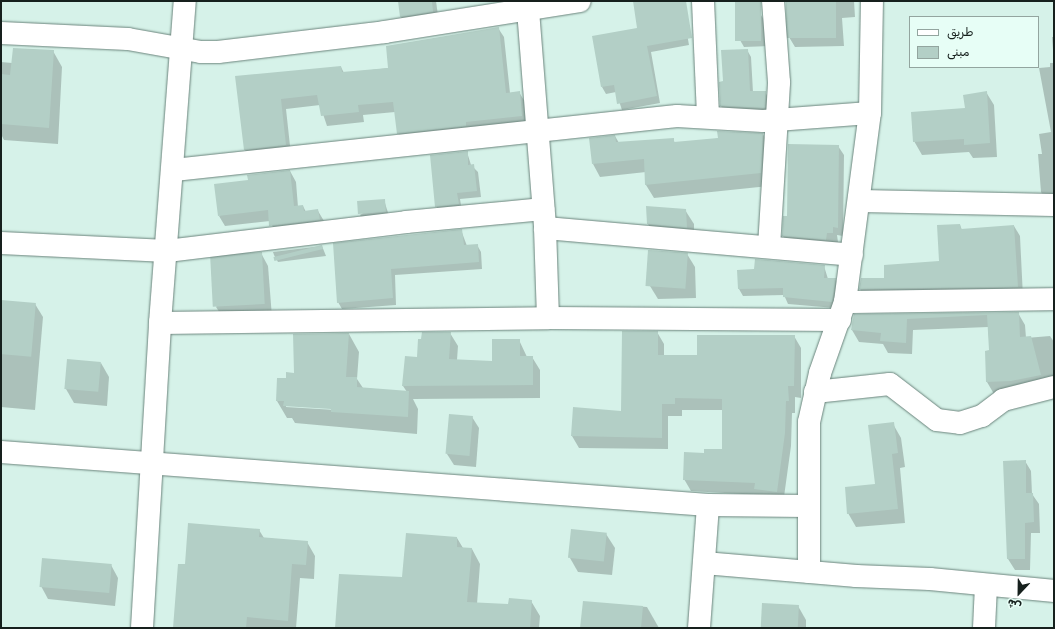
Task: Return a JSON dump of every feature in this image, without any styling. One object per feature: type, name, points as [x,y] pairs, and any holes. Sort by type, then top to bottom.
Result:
[{"type":"street","points":[[142,628],[153,462],[160,323],[174,170],[186,1]]},
{"type":"street","points":[[1,33],[128,39],[201,52],[237,51],[385,32],[580,1]]},
{"type":"street","points":[[703,1],[708,116]]},
{"type":"street","points":[[769,247],[779,72],[773,1]]},
{"type":"street","points":[[808,572],[808,422],[814,392],[842,311],[852,255],[870,114],[872,1]]},
{"type":"street","points":[[528,10],[544,219],[548,318]]},
{"type":"street","points":[[174,170],[677,116],[708,116],[753,120],[870,114]]},
{"type":"street","points":[[860,200],[1054,205]]},
{"type":"street","points":[[1,243],[167,251],[406,222],[544,219],[769,247],[852,255]]},
{"type":"street","points":[[160,323],[548,318],[842,311],[1054,299]]},
{"type":"street","points":[[814,392],[890,384],[937,420],[960,423],[982,416],[1003,400],[1054,387]]},
{"type":"street","points":[[1,452],[153,462],[318,477],[708,505],[807,506]]},
{"type":"street","points":[[699,628],[708,505]]},
{"type":"street","points":[[704,563],[1054,591]]},
{"type":"street","points":[[984,628],[986,585]]},
{"type":"building","points":[[398,1],[432,1],[433,12],[400,17]]},
{"type":"building","points":[[633,1],[686,1],[692,38],[647,46],[657,96],[617,104],[614,85],[601,87],[592,36],[637,28]]},
{"type":"building","points":[[735,1],[761,1],[761,41],[735,41]]},
{"type":"building","points":[[786,1],[836,1],[836,38],[786,38]]},
{"type":"building","points":[[499,27],[506,93],[520,91],[522,116],[466,122],[466,126],[397,134],[393,102],[358,105],[359,112],[321,116],[317,95],[281,99],[286,145],[244,150],[235,76],[341,66],[342,72],[388,68],[386,46]]},
{"type":"building","points":[[13,48],[54,50],[49,128],[1,124],[1,74],[10,75]]},
{"type":"building","points":[[748,49],[750,91],[766,91],[765,108],[720,106],[719,82],[723,81],[721,50]]},
{"type":"building","points":[[987,91],[990,143],[964,145],[964,139],[913,142],[911,112],[965,108],[963,95]]},
{"type":"building","points":[[717,131],[763,133],[761,173],[645,185],[644,159],[592,164],[589,138],[615,135],[616,142],[674,138],[674,142],[718,138]]},
{"type":"building","points":[[788,144],[839,145],[838,228],[833,227],[833,233],[827,233],[826,240],[782,236],[783,216],[787,216]]},
{"type":"building","points":[[468,151],[468,165],[474,164],[477,191],[457,193],[459,204],[435,207],[430,155]]},
{"type":"building","points":[[290,170],[294,206],[303,205],[304,211],[318,209],[320,220],[269,226],[268,210],[218,216],[214,184],[248,180],[247,175]]},
{"type":"building","points":[[385,199],[386,212],[358,214],[357,201]]},
{"type":"building","points":[[646,206],[686,209],[687,228],[647,224]]},
{"type":"building","points":[[960,224],[961,229],[1014,225],[1018,287],[859,289],[861,278],[884,278],[884,265],[939,261],[937,225]]},
{"type":"building","points":[[462,229],[464,245],[478,244],[479,262],[391,269],[393,298],[337,303],[333,243]]},
{"type":"building","points":[[322,245],[323,249],[274,261],[273,257]]},
{"type":"building","points":[[648,250],[688,253],[685,289],[645,286]]},
{"type":"building","points":[[262,252],[265,304],[213,307],[210,255]]},
{"type":"building","points":[[755,259],[825,265],[824,278],[836,278],[832,302],[783,297],[783,288],[738,289],[737,270],[754,269]]},
{"type":"building","points":[[1,300],[36,303],[31,357],[1,354]]},
{"type":"building","points":[[1019,312],[1020,337],[1031,336],[1041,375],[1011,381],[986,382],[985,351],[989,350],[987,315],[907,319],[906,343],[880,341],[881,333],[851,330],[854,314]]},
{"type":"building","points":[[622,331],[658,331],[658,355],[697,355],[697,335],[795,335],[794,386],[788,386],[789,401],[786,401],[785,433],[777,492],[754,489],[755,483],[683,480],[684,452],[704,453],[704,449],[722,449],[722,399],[675,398],[675,404],[662,404],[662,438],[571,436],[573,407],[621,411]]},
{"type":"building","points":[[422,332],[451,332],[449,359],[492,361],[492,339],[520,339],[520,356],[533,356],[533,385],[402,386],[405,356],[417,357],[418,339],[421,339]]},
{"type":"building","points":[[349,333],[346,377],[357,377],[357,387],[409,391],[408,417],[331,412],[331,409],[283,406],[284,401],[276,401],[277,378],[286,378],[286,372],[294,373],[293,334]]},
{"type":"building","points":[[67,359],[101,362],[98,392],[64,389]]},
{"type":"building","points":[[449,414],[473,416],[469,456],[446,454]]},
{"type":"building","points":[[894,422],[898,453],[892,454],[898,509],[847,514],[845,487],[875,484],[868,425]]},
{"type":"building","points":[[1026,460],[1026,493],[1033,493],[1034,522],[1025,523],[1025,559],[1007,559],[1003,461]]},
{"type":"building","points":[[188,523],[260,529],[259,537],[308,541],[306,565],[292,564],[288,621],[247,617],[246,628],[173,628],[178,564],[185,564]]},
{"type":"building","points":[[571,529],[607,533],[604,562],[568,558]]},
{"type":"building","points":[[406,533],[457,537],[457,547],[472,548],[467,602],[508,604],[509,598],[532,600],[530,628],[335,628],[339,574],[402,577]]},
{"type":"building","points":[[42,558],[112,564],[109,593],[39,587]]},
{"type":"building","points":[[583,601],[643,606],[641,628],[580,628]]},
{"type":"building","points":[[762,603],[799,605],[798,628],[761,628]]}]
